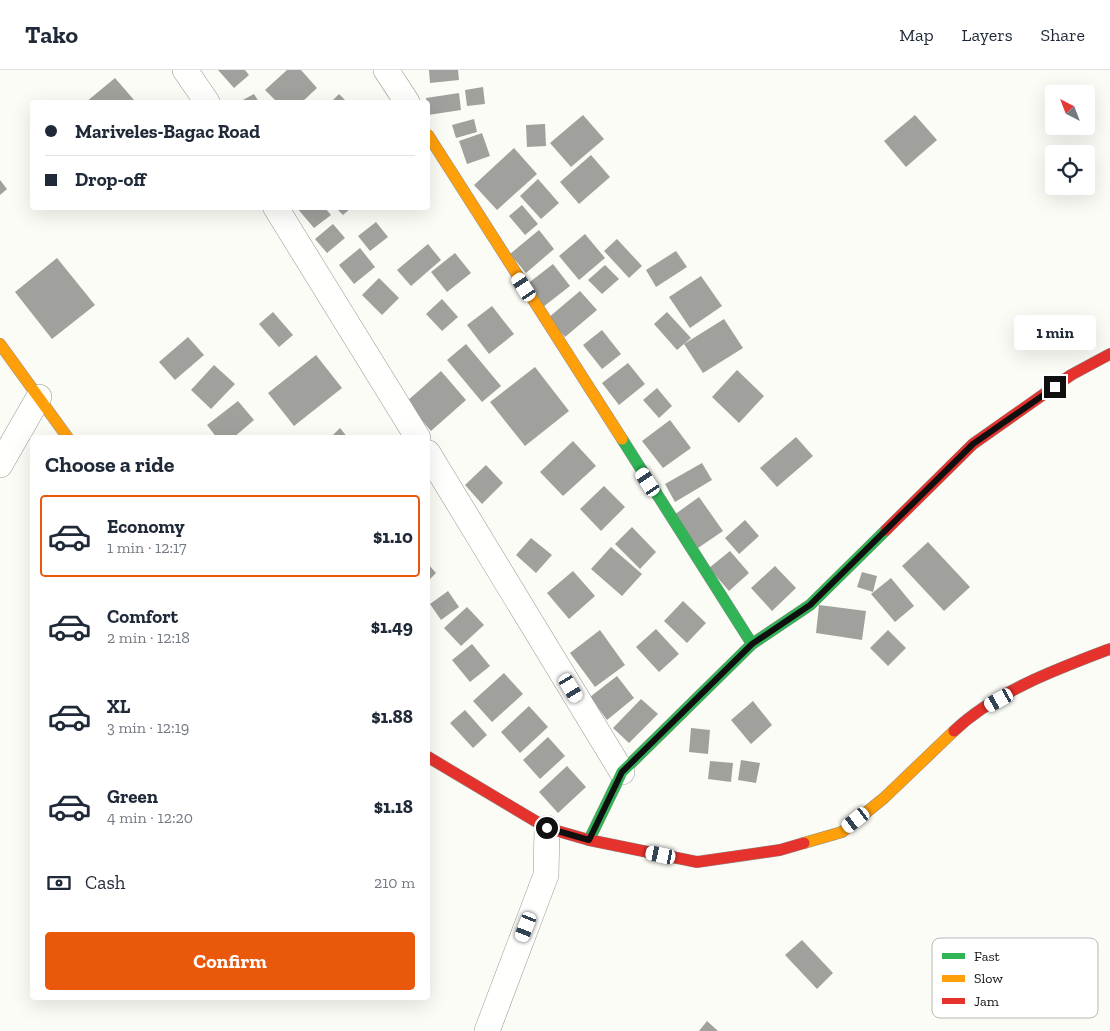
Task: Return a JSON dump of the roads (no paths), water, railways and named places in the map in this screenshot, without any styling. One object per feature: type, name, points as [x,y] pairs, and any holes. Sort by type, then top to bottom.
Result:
[{"type":"street","points":[[185,70],[206,100]]},
{"type":"street","points":[[386,70],[406,100]]},
{"type":"street","points":[[430,138],[752,644]]},
{"type":"street","points":[[277,210],[416,435]]},
{"type":"street","points":[[0,344],[66,435]]},
{"type":"street","points":[[589,840],[622,772],[752,644],[810,605],[973,444],[1071,375],[1110,354]]},
{"type":"street","points":[[0,465],[39,397]]},
{"type":"street","points":[[430,455],[622,772]]},
{"type":"street","points":[[430,758],[547,828],[589,840],[697,862],[780,850],[842,832],[884,798],[970,716],[1042,675],[1110,649]]},
{"type":"street","points":[[487,1031],[546,875],[547,828]]}]
